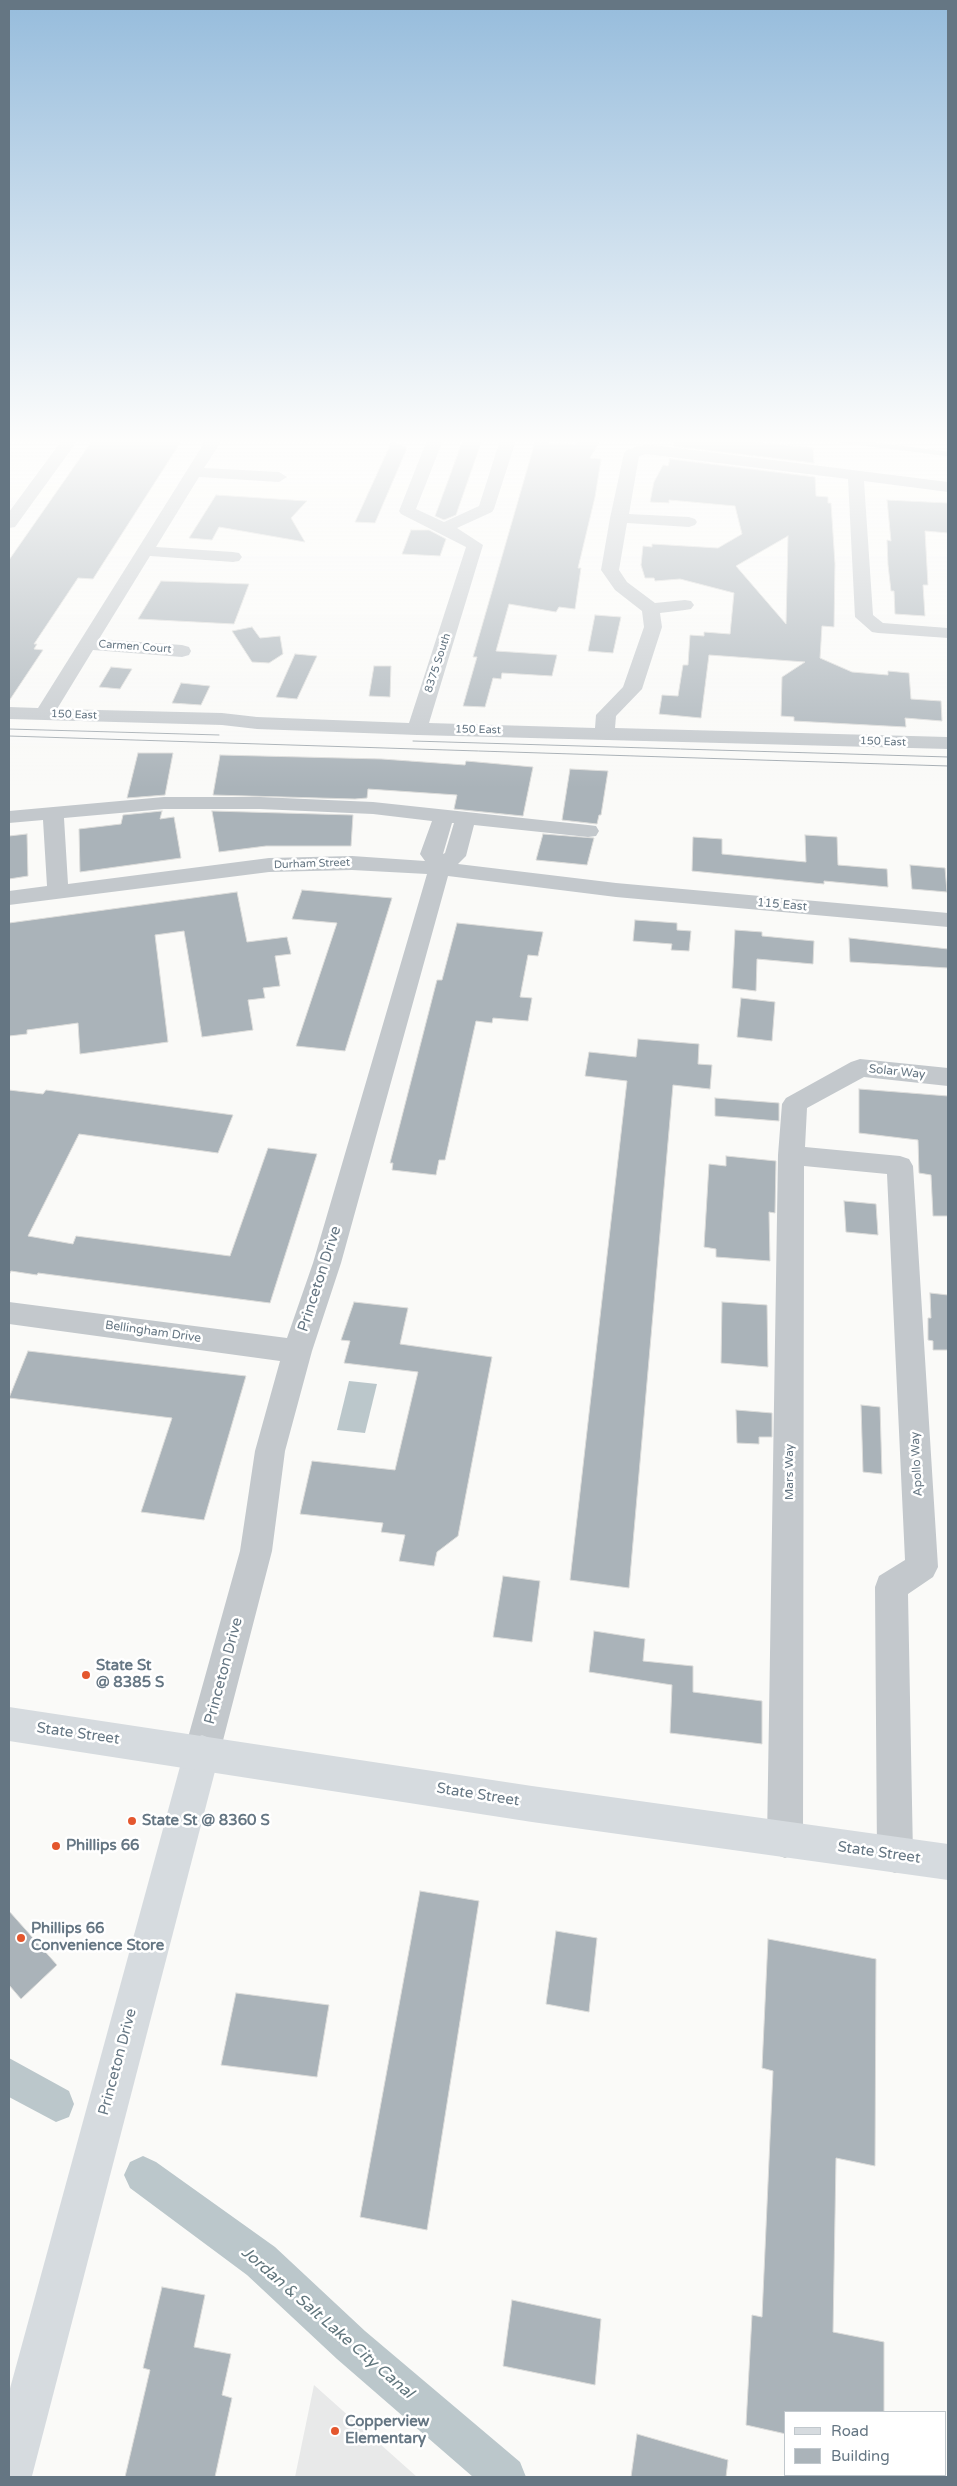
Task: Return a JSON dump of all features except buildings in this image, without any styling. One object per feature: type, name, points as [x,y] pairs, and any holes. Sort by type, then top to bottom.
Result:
[{"type":"main road","name":"State Street","points":[[9,1724],[202,1752],[532,1804],[948,1862]]},
{"type":"main road","name":"Princeton Drive","points":[[12,2449],[202,1752]]},
{"type":"street","points":[[43,715],[142,556]]},
{"type":"street","points":[[219,556],[233,557]]},
{"type":"street","name":"8375 South","points":[[417,729],[472,556]]},
{"type":"street","points":[[612,556],[610,570],[621,586],[651,609],[685,605]]},
{"type":"street","points":[[860,556],[864,617],[878,628],[948,633]]},
{"type":"street","points":[[605,733],[606,715],[632,689],[653,627],[651,609]]},
{"type":"street","name":"Carmen Court","points":[[87,644],[182,651]]},
{"type":"street","name":"150 East","points":[[9,713],[222,719],[257,724],[948,743]]},
{"type":"street","points":[[9,818],[53,812],[164,803],[235,802],[342,806],[588,832]]},
{"type":"street","points":[[53,812],[58,892]]},
{"type":"street","points":[[444,816],[431,854],[440,867],[455,856],[466,818]]},
{"type":"street","name":"Durham Street","points":[[9,898],[302,863],[352,862],[440,867],[616,890]]},
{"type":"street","name":"Princeton Drive","points":[[202,1752],[256,1551],[270,1451],[297,1351],[327,1263],[440,867]]},
{"type":"street","name":"115 East","points":[[616,890],[948,920]]},
{"type":"street","name":"Solar Way","points":[[794,1104],[860,1068],[948,1077]]},
{"type":"street","name":"Mars Way","points":[[785,1840],[791,1155],[794,1104]]},
{"type":"street","name":"Apollo Way","points":[[791,1155],[900,1166],[922,1567],[891,1588],[895,1855]]},
{"type":"street","name":"Bellingham Drive","points":[[9,1313],[297,1351]]},
{"type":"shaded area","points":[[349,1381],[377,1384],[365,1433],[337,1430]]},
{"type":"shaded area","name":"Copperview Elementary","points":[[314,2385],[417,2477],[295,2477]]},
{"type":"waterway","name":"Jordan & Salt Lake City Canal","points":[[9,2076],[56,2104]]},
{"type":"waterway","name":"Jordan & Salt Lake City Canal","points":[[143,2175],[261,2261],[351,2345],[505,2477]]},
{"type":"tram line","points":[[9,729],[219,735]]},
{"type":"tram line","points":[[9,736],[948,766]]},
{"type":"tram line","points":[[413,741],[948,757]]},
{"type":"place","name":"State St @ 8385 S","points":[[86,1675]]},
{"type":"place","name":"State St @ 8360 S","points":[[132,1821]]},
{"type":"place","name":"Phillips 66","points":[[56,1846]]},
{"type":"place","name":"Phillips 66 Convenience Store","points":[[21,1938]]},
{"type":"place","name":"Copperview Elementary","points":[[335,2431]]}]
